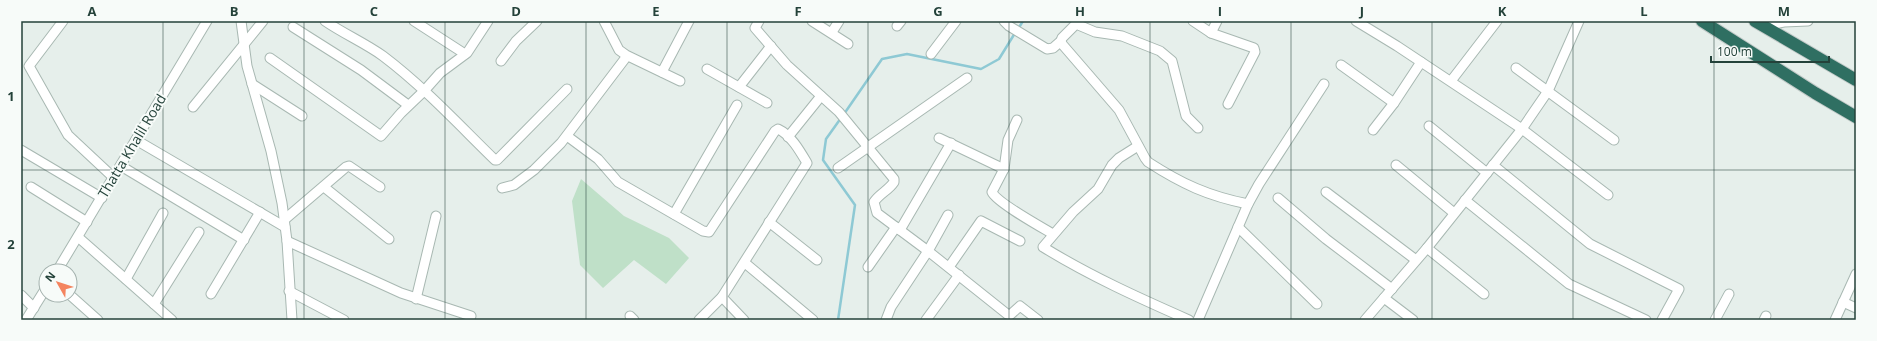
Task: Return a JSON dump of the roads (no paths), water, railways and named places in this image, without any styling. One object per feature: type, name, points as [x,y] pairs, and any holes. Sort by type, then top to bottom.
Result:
[{"type":"highway","points":[[1702,21],[1815,93],[1856,117]]},
{"type":"highway","points":[[1759,24],[1856,80]]},
{"type":"street","points":[[63,21],[29,66],[68,136],[114,178]]},
{"type":"street","name":"Thatta Khalil Road","points":[[62,263],[207,21]]},
{"type":"street","points":[[241,21],[247,66],[271,151],[284,224],[288,291],[292,320]]},
{"type":"street","points":[[193,107],[263,21]]},
{"type":"street","points":[[326,21],[378,53],[447,111],[495,160],[497,160],[567,89]]},
{"type":"street","points":[[414,21],[465,54]]},
{"type":"street","points":[[270,58],[381,136],[408,105],[424,91],[440,73],[465,54],[488,21]]},
{"type":"street","points":[[501,61],[516,41],[537,21]]},
{"type":"street","points":[[604,21],[619,50],[627,56],[680,81]]},
{"type":"street","points":[[662,72],[689,21]]},
{"type":"street","points":[[759,21],[755,28],[787,65],[839,112],[894,182],[876,197],[874,207],[877,213],[928,250],[1007,314],[1010,315],[1020,306],[1038,320]]},
{"type":"street","points":[[812,21],[832,32],[848,44]]},
{"type":"street","points":[[832,32],[839,21]]},
{"type":"street","points":[[931,54],[956,21]]},
{"type":"street","points":[[1004,21],[1009,26],[1047,49],[1053,48],[1076,24],[1095,32],[1122,36],[1160,51],[1172,60],[1186,116],[1198,128]]},
{"type":"street","points":[[1193,21],[1211,32],[1254,48],[1256,52],[1228,104]]},
{"type":"street","points":[[1211,32],[1217,21]]},
{"type":"street","points":[[1356,21],[1522,129],[1608,195]]},
{"type":"street","points":[[1451,82],[1497,21]]},
{"type":"street","points":[[1365,320],[1427,248],[1522,129],[1548,91],[1579,21]]},
{"type":"street","points":[[1759,24],[1808,21]]},
{"type":"street","points":[[293,27],[361,70],[408,105]]},
{"type":"street","points":[[1061,41],[1119,110],[1148,162],[1185,184],[1228,200],[1248,204]]},
{"type":"street","points":[[739,87],[771,46]]},
{"type":"street","points":[[502,188],[514,185],[534,170],[567,136],[627,56]]},
{"type":"street","points":[[1373,130],[1394,103],[1421,62]]},
{"type":"street","points":[[1341,66],[1394,103]]},
{"type":"street","points":[[1516,68],[1614,140]]},
{"type":"street","points":[[707,69],[767,103]]},
{"type":"street","points":[[838,168],[867,146],[967,78]]},
{"type":"street","points":[[252,84],[302,116]]},
{"type":"street","points":[[1198,320],[1248,204],[1324,84]]},
{"type":"street","points":[[788,137],[821,96]]},
{"type":"street","points":[[674,214],[737,105]]},
{"type":"street","points":[[1017,120],[1008,140],[1004,169],[992,194],[1006,205],[1053,234]]},
{"type":"street","points":[[1430,126],[1590,244],[1679,289],[1662,320]]},
{"type":"street","points":[[567,136],[598,160],[618,182],[703,231],[709,232],[775,131],[778,129],[781,130],[796,144],[807,163],[769,222],[745,263],[722,297],[698,320]]},
{"type":"street","points":[[939,138],[1004,169]]},
{"type":"street","points":[[136,140],[260,212],[284,224]]},
{"type":"street","points":[[868,267],[898,228],[951,143]]},
{"type":"street","points":[[1138,146],[1119,158],[1112,165],[1098,189],[1053,234],[1043,247],[1076,268],[1142,300],[1189,320]]},
{"type":"street","points":[[21,150],[102,198]]},
{"type":"street","points":[[1396,165],[1454,213]]},
{"type":"street","points":[[121,166],[244,240]]},
{"type":"street","points":[[284,224],[349,166],[380,187]]},
{"type":"street","points":[[31,187],[87,222]]},
{"type":"street","points":[[324,187],[389,239]]},
{"type":"street","points":[[1326,192],[1416,260]]},
{"type":"street","points":[[1278,198],[1326,239],[1392,289]]},
{"type":"street","points":[[1465,200],[1568,284],[1646,320]]},
{"type":"street","points":[[211,294],[260,212]]},
{"type":"street","points":[[126,279],[163,213]]},
{"type":"street","points":[[416,299],[436,216]]},
{"type":"street","points":[[886,320],[891,307],[948,216]]},
{"type":"street","points":[[949,267],[981,221],[1020,241]]},
{"type":"street","points":[[769,222],[817,260]]},
{"type":"street","points":[[1238,227],[1317,304]]},
{"type":"street","points":[[154,304],[199,232]]},
{"type":"street","points":[[78,237],[172,320]]},
{"type":"street","points":[[286,241],[416,299],[471,316]]},
{"type":"street","points":[[1427,248],[1484,294]]},
{"type":"street","points":[[745,263],[812,320]]},
{"type":"street","points":[[1836,320],[1856,274]]},
{"type":"street","points":[[926,320],[959,275]]},
{"type":"street","points":[[288,291],[344,320]]},
{"type":"street","points":[[1715,320],[1729,294]]},
{"type":"street","points":[[21,295],[34,308]]},
{"type":"street","points":[[722,297],[744,320]]},
{"type":"street","points":[[1384,298],[1413,320]]},
{"type":"street","points":[[26,320],[38,301]]},
{"type":"street","points":[[78,302],[98,320]]},
{"type":"street","points":[[1843,302],[1856,308]]},
{"type":"waterway","points":[[1018,29],[1023,21]]},
{"type":"waterway","points":[[844,114],[882,59],[907,54],[981,69],[999,59],[1015,33]]},
{"type":"waterway","points":[[838,320],[855,205],[823,160],[826,139],[841,118]]}]
